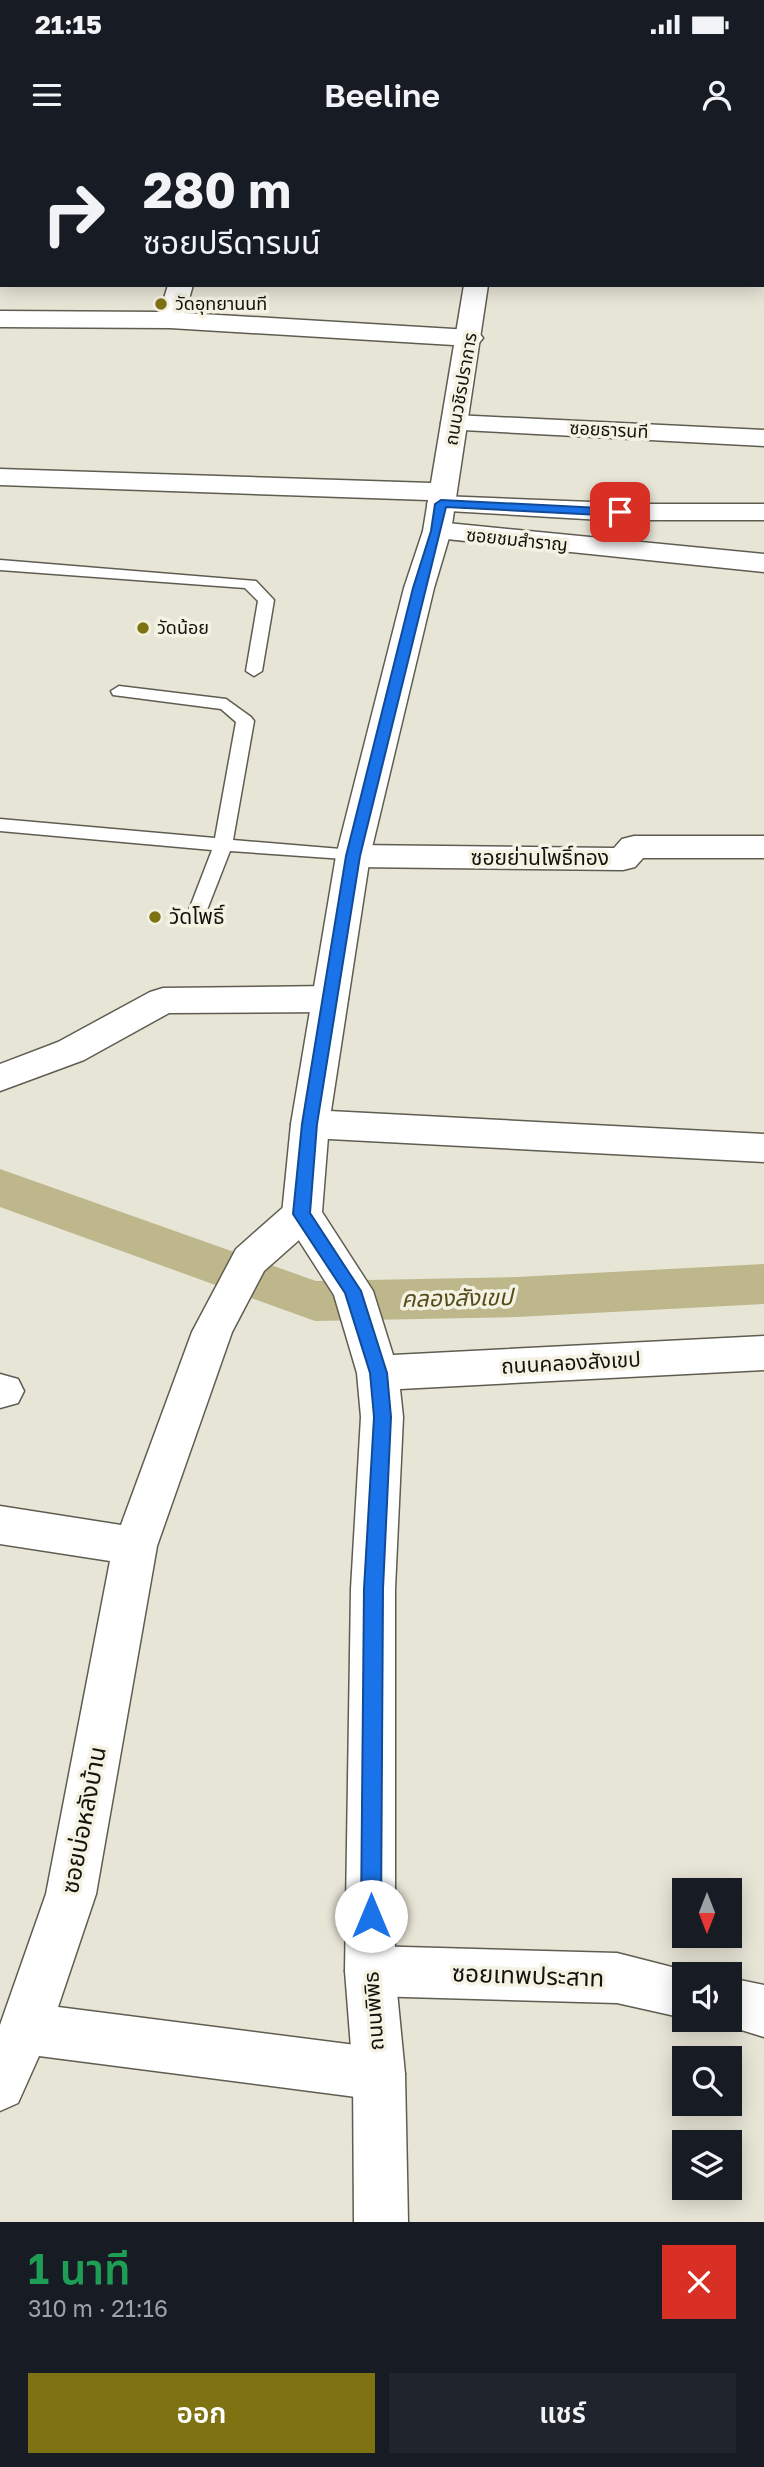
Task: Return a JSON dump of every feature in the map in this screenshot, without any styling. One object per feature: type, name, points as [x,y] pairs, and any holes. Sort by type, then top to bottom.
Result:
[{"type":"street","points":[[170,320],[180,287]]},
{"type":"street","name":"ถนนวชิรปราการ","points":[[440,509],[470,338],[476,287]]},
{"type":"street","points":[[0,319],[170,320],[470,338]]},
{"type":"street","name":"ซอยธารนที","points":[[454,423],[764,438]]},
{"type":"street","points":[[0,477],[440,509],[764,512]]},
{"type":"street","points":[[302,1214],[310,1124],[353,856],[440,509]]},
{"type":"street","name":"ซอยชมสำราญ","points":[[440,509],[764,563]]},
{"type":"street","name":"ซอยย่านโพธิ์ทอง","points":[[353,856],[622,859],[634,847],[764,847]]},
{"type":"street","points":[[0,1078],[71,1051],[163,1001],[330,999]]},
{"type":"street","points":[[310,1124],[764,1148]]},
{"type":"street","name":"ซอยบ่อหลังบ้าน","points":[[0,2085],[25,2028],[71,1894],[135,1546],[212,1332],[250,1260],[302,1214]]},
{"type":"street","name":"ถนนพิพิธ","points":[[302,1214],[353,1291],[378,1373],[382,1417],[373,1589],[370,1971],[379,2074],[381,2222]]},
{"type":"street","name":"ถนนคลองสังเขป","points":[[378,1373],[764,1353]]},
{"type":"street","points":[[0,1525],[135,1546]]},
{"type":"street","name":"ซอยเทพประสาท","points":[[370,1971],[618,1978],[672,1990]]},
{"type":"street","points":[[742,2006],[764,2011]]},
{"type":"street","points":[[25,2028],[379,2074]]},
{"type":"lane","points":[[0,565],[250,584],[266,600],[264,625],[254,671]]},
{"type":"lane","points":[[119,691],[226,704],[246,721],[223,845],[196,915]]},
{"type":"lane","points":[[0,825],[353,856]]},
{"type":"waterway","name":"คลองสังเขป","points":[[0,1188],[315,1301],[517,1297],[764,1284]]},
{"type":"place","name":"วัดอุทยานนที","points":[[161,304]]},
{"type":"place","name":"วัดน้อย","points":[[143,628]]},
{"type":"place","name":"วัดโพธิ์","points":[[155,917]]},
{"type":"route","points":[[371,1916],[373,1589],[382,1417],[378,1373],[353,1291],[302,1214],[310,1124],[353,856],[419,588],[437,531],[441,504],[620,512]]}]
